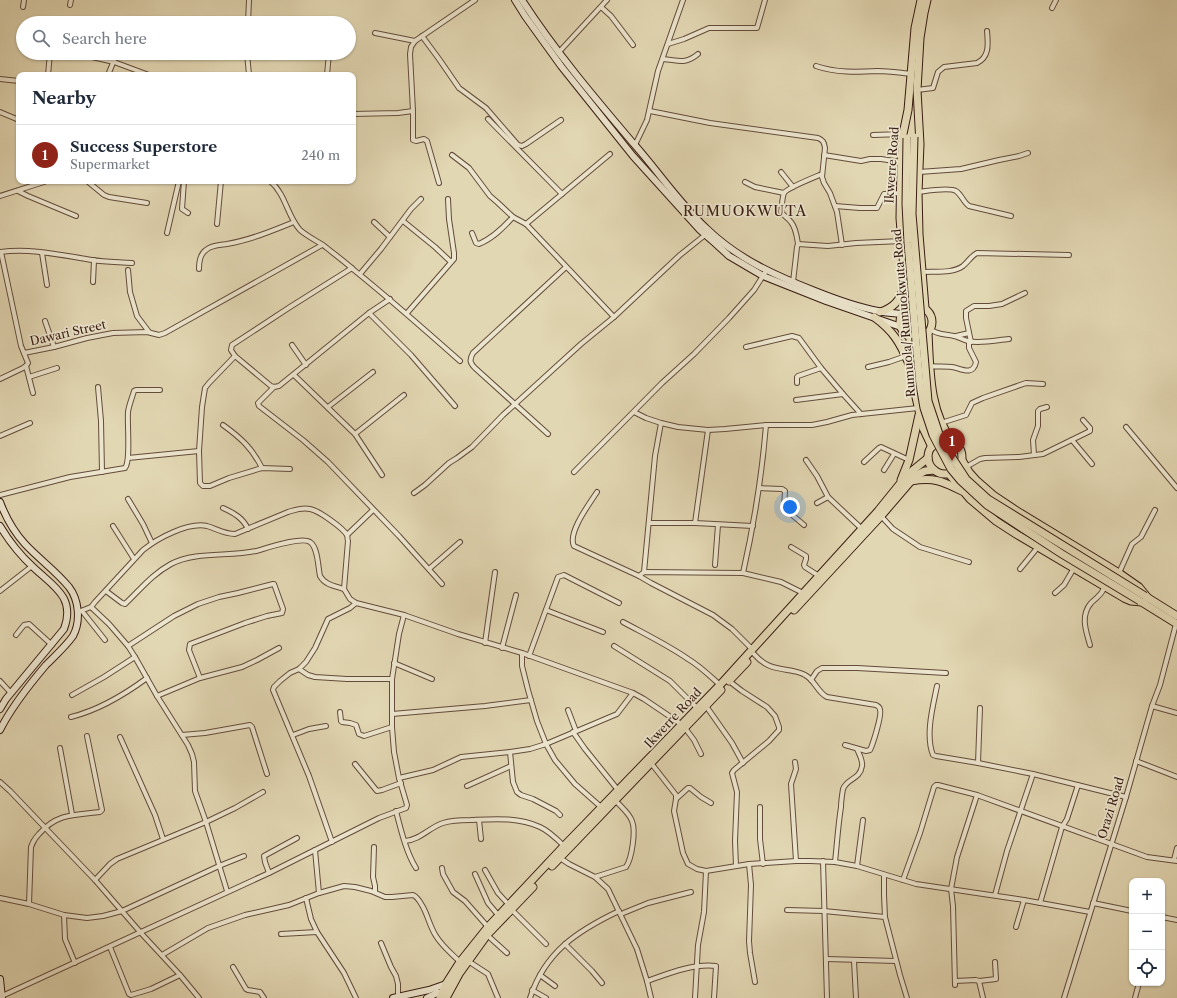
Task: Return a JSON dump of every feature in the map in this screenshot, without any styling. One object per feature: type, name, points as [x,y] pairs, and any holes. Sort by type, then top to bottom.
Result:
[{"type":"main road","points":[[515,0],[561,66],[633,156],[705,235],[729,256],[814,296],[901,327]]},
{"type":"main road","points":[[522,0],[535,20],[596,100],[706,229],[734,252],[764,273],[793,282],[840,300],[880,312],[902,314]]},
{"type":"main road","points":[[908,137],[908,110],[915,28],[921,0]]},
{"type":"main road","name":"Ikwerre Road","points":[[925,308],[919,234],[918,192],[920,144],[917,90],[920,33],[927,0]]},
{"type":"main road","points":[[908,137],[918,111]]},
{"type":"main road","name":"Ikwerre Road","points":[[908,137],[901,162],[900,218],[908,308]]},
{"type":"main road","name":"Rumuola/ Rumuokwuta Road","points":[[908,137],[912,214],[928,401],[945,447],[966,479],[988,499],[1144,599],[1177,624]]},
{"type":"main road","points":[[880,312],[887,310],[896,303],[902,295],[906,283]]},
{"type":"main road","points":[[929,331],[920,337],[910,336],[905,333],[901,327],[900,320],[902,314],[908,308],[916,306],[925,308],[931,316],[932,322],[929,331],[930,366],[934,403],[946,434],[960,448],[962,454],[962,460],[959,468],[955,472],[940,474],[929,464],[928,458],[932,447],[940,441],[953,442]]},
{"type":"main road","points":[[874,317],[896,337],[902,346],[913,374]]},
{"type":"main road","points":[[910,336],[910,349],[918,411],[923,428],[932,447]]},
{"type":"main road","points":[[899,485],[909,460],[918,411]]},
{"type":"main road","name":"Ikwerre Road","points":[[683,726],[706,706],[729,681],[753,651],[878,511],[899,485],[912,471],[928,458]]},
{"type":"main road","points":[[949,474],[970,499],[996,521],[1105,587],[1131,601],[1144,599],[1139,587],[1119,573],[993,495],[977,481],[962,460]]},
{"type":"main road","name":"Ikwerre Road","points":[[442,996],[446,984],[460,962],[488,927],[560,858],[616,801],[651,763],[697,708],[881,516],[911,481],[925,472],[934,470]]},
{"type":"main road","points":[[911,481],[934,479],[964,492]]},
{"type":"main road","points":[[0,502],[15,532],[37,557],[57,574],[69,587],[80,611],[78,622],[72,636],[36,676],[14,704],[0,730]]},
{"type":"main road","points":[[0,526],[17,550],[32,566],[60,591],[67,605],[67,622],[64,629],[11,693],[0,709]]},
{"type":"main road","name":"Rumuola/ Rumuokwuta Road","points":[[1144,599],[1177,616]]},
{"type":"main road","name":"Ikwerre Road","points":[[442,996],[510,907],[564,846],[618,790],[662,749]]},
{"type":"main road","points":[[0,979],[2,997]]},
{"type":"main road","points":[[395,997],[429,990],[454,982]]},
{"type":"main road","points":[[429,990],[442,996]]},
{"type":"main road","points":[[426,998],[442,996]]},
{"type":"street","points":[[23,8],[24,0]]},
{"type":"street","points":[[70,5],[71,0]]},
{"type":"street","points":[[248,16],[249,0]]},
{"type":"street","points":[[439,183],[427,141],[424,139],[414,140],[410,54],[414,41],[475,0]]},
{"type":"street","points":[[559,52],[607,0]]},
{"type":"street","points":[[635,145],[643,130],[650,111],[658,71],[683,0]]},
{"type":"street","points":[[668,44],[709,28],[757,28],[765,0]]},
{"type":"street","points":[[1052,8],[1056,0]]},
{"type":"street","points":[[601,7],[633,45]]},
{"type":"street","points":[[917,90],[933,88],[938,72],[944,66],[977,63],[981,61],[984,58],[988,47],[987,31]]},
{"type":"street","points":[[375,33],[414,41]]},
{"type":"street","points":[[422,36],[459,88],[486,108],[518,145],[522,146],[526,144],[561,120]]},
{"type":"street","points":[[663,59],[681,62],[689,61],[698,54]]},
{"type":"street","points":[[48,72],[49,60]]},
{"type":"street","points":[[105,60],[141,72]]},
{"type":"street","points":[[248,60],[249,72]]},
{"type":"street","points":[[327,72],[328,60]]},
{"type":"street","points":[[109,72],[114,62]]},
{"type":"street","points":[[816,66],[854,72],[878,71],[912,74]]},
{"type":"street","points":[[0,79],[16,81]]},
{"type":"street","points":[[356,114],[398,113],[413,111]]},
{"type":"street","points":[[650,111],[710,123],[822,139],[824,143],[822,174],[824,183],[835,206],[842,245]]},
{"type":"street","points":[[0,112],[16,119]]},
{"type":"street","points":[[488,118],[562,194]]},
{"type":"street","points":[[873,135],[908,137]]},
{"type":"street","points":[[919,172],[961,169],[1028,153]]},
{"type":"street","points":[[526,224],[610,154]]},
{"type":"street","points":[[452,155],[469,168],[490,196],[513,218],[526,224],[614,317]]},
{"type":"street","points":[[824,155],[861,161],[881,159],[901,162]]},
{"type":"street","points":[[781,172],[793,187]]},
{"type":"street","points":[[793,282],[798,244],[794,225],[790,220],[782,215],[781,212],[784,193],[786,190],[822,174]]},
{"type":"street","points":[[745,182],[755,187],[784,193]]},
{"type":"street","points":[[0,196],[38,184]]},
{"type":"street","points":[[91,184],[104,195],[109,197],[147,203]]},
{"type":"street","points":[[167,233],[178,184]]},
{"type":"street","points":[[184,184],[182,209],[188,213]]},
{"type":"street","points":[[217,224],[221,184]]},
{"type":"street","points":[[272,184],[284,199],[294,222],[308,237],[322,245],[360,274],[407,313],[460,361]]},
{"type":"street","points":[[918,192],[954,190],[969,206],[1011,216]]},
{"type":"street","points":[[18,191],[76,216]]},
{"type":"street","points":[[835,206],[877,208],[884,194],[901,194]]},
{"type":"street","points":[[360,274],[416,203],[421,199]]},
{"type":"street","points":[[407,313],[454,259],[448,199]]},
{"type":"street","points":[[472,232],[476,243],[479,244],[487,241],[498,233],[513,218]]},
{"type":"street","points":[[403,221],[451,262]]},
{"type":"street","points":[[199,269],[201,256],[204,251],[209,248],[239,242],[294,222]]},
{"type":"street","points":[[374,222],[390,237]]},
{"type":"street","points":[[414,493],[449,463],[472,447],[503,415],[515,406],[581,344],[614,317],[680,255],[705,235]]},
{"type":"street","points":[[798,244],[828,246],[902,241]]},
{"type":"street","name":"Dawari Street","points":[[33,392],[26,366],[28,363],[24,353],[54,348],[87,338],[113,333],[147,332],[159,335],[165,333],[322,245]]},
{"type":"street","points":[[24,353],[21,346],[1,252],[21,250],[94,260],[132,263]]},
{"type":"street","points":[[42,253],[47,285]]},
{"type":"street","points":[[922,272],[958,269],[964,265],[972,255],[977,253],[1069,255]]},
{"type":"street","points":[[93,282],[94,260]]},
{"type":"street","points":[[548,434],[515,406],[475,368],[470,363],[470,359],[472,353],[566,267]]},
{"type":"street","points":[[274,387],[235,356],[231,350],[232,345],[352,268]]},
{"type":"street","points":[[128,270],[130,292],[137,316],[150,333]]},
{"type":"street","points":[[574,472],[597,447],[662,383],[694,354],[729,318],[754,290],[764,273]]},
{"type":"street","points":[[930,366],[952,367],[965,371],[973,369],[976,362],[969,348],[970,342],[966,311],[974,306],[1002,304],[1025,293]]},
{"type":"street","points":[[390,299],[370,313],[294,375],[279,386],[274,387],[258,403],[259,406],[303,440],[328,462],[442,584]]},
{"type":"street","points":[[370,313],[412,355],[455,406]]},
{"type":"street","points":[[45,321],[54,348]]},
{"type":"street","points":[[929,331],[956,336],[970,342],[1009,339]]},
{"type":"street","points":[[956,336],[969,333]]},
{"type":"street","points":[[746,347],[792,336],[799,338],[820,368],[861,414]]},
{"type":"street","points":[[292,345],[306,365]]},
{"type":"street","points":[[235,356],[205,388],[202,407],[199,452],[200,484],[203,486],[210,486],[229,478],[262,468],[290,469]]},
{"type":"street","points":[[868,367],[906,356]]},
{"type":"street","points":[[0,379],[26,366]]},
{"type":"street","points":[[29,377],[57,368]]},
{"type":"street","points":[[797,383],[798,376],[820,368]]},
{"type":"street","points":[[328,407],[373,372]]},
{"type":"street","points":[[294,375],[355,434],[382,475]]},
{"type":"street","points":[[941,423],[966,415],[972,403],[983,398],[1026,383],[1043,384]]},
{"type":"street","points":[[98,387],[101,415],[102,472]]},
{"type":"street","points":[[0,495],[70,477],[125,468],[127,466],[128,458],[129,410],[134,391],[160,390]]},
{"type":"street","points":[[796,400],[843,394]]},
{"type":"street","points":[[355,434],[404,395]]},
{"type":"street","points":[[1034,455],[1033,442],[1038,426],[1038,411],[1046,407]]},
{"type":"street","points":[[634,412],[661,423],[678,427],[708,430],[766,425],[812,425],[852,415],[918,411]]},
{"type":"street","points":[[966,467],[980,459],[985,458],[1019,457],[1048,452],[1090,431],[1090,428],[1083,420]]},
{"type":"street","points":[[0,436],[30,423]]},
{"type":"street","points":[[644,572],[655,456],[661,423]]},
{"type":"street","points":[[223,425],[237,435],[249,447],[258,459],[262,468]]},
{"type":"street","points":[[743,573],[759,488],[766,425]]},
{"type":"street","points":[[1126,427],[1177,488]]},
{"type":"street","points":[[695,523],[708,430]]},
{"type":"street","points":[[1072,440],[1092,464]]},
{"type":"street","points":[[864,462],[879,448],[909,460]]},
{"type":"street","points":[[128,458],[199,452]]},
{"type":"street","points":[[884,470],[894,454]]},
{"type":"street","points":[[806,460],[817,476],[828,497],[862,529]]},
{"type":"street","points":[[759,488],[784,490],[784,508],[804,525]]},
{"type":"street","points":[[597,492],[581,517],[573,534],[573,544],[580,549],[639,576],[651,584],[713,615],[732,629],[753,651],[759,660],[767,665],[803,674],[811,680],[823,695],[879,706],[881,712],[872,748],[869,751],[845,745]]},
{"type":"street","points":[[817,503],[828,497]]},
{"type":"street","points":[[128,499],[152,543]]},
{"type":"street","points":[[224,508],[240,518],[246,524],[248,529]]},
{"type":"street","points":[[105,640],[80,611],[91,606],[134,559],[152,543],[178,530],[189,527],[206,526],[229,534],[235,534],[281,514],[297,509],[304,508],[316,510],[326,516],[347,535],[348,541],[344,589],[350,599],[356,603],[404,615],[485,643],[522,653],[633,693],[683,726],[694,740],[701,754]]},
{"type":"street","points":[[347,535],[373,510]]},
{"type":"street","points":[[1119,573],[1132,544],[1141,537],[1155,510]]},
{"type":"street","points":[[881,516],[893,528],[920,547],[969,562]]},
{"type":"street","points":[[648,523],[695,523],[753,526]]},
{"type":"street","points":[[715,565],[718,525]]},
{"type":"street","points":[[113,526],[134,559]]},
{"type":"street","points":[[106,591],[125,604],[154,576],[172,564],[182,560],[200,556],[254,551],[301,540],[309,541],[314,548],[317,554],[319,571],[322,579],[332,585],[344,589]]},
{"type":"street","points":[[429,570],[460,542]]},
{"type":"street","points":[[791,547],[806,556],[805,567],[819,576]]},
{"type":"street","points":[[1020,569],[1038,547]]},
{"type":"street","points":[[0,591],[32,566]]},
{"type":"street","points":[[1055,593],[1064,584],[1074,568]]},
{"type":"street","points":[[485,643],[495,572]]},
{"type":"street","points":[[639,576],[644,572],[743,573],[781,582],[803,594]]},
{"type":"street","points":[[529,656],[558,577],[561,575],[564,575],[619,603]]},
{"type":"street","points":[[128,646],[174,616],[198,604],[219,597],[274,584],[283,609],[282,613],[245,623],[190,644],[189,650],[200,678]]},
{"type":"street","points":[[1090,645],[1084,625],[1085,613],[1090,604],[1102,594],[1105,587]]},
{"type":"street","points":[[502,648],[516,595]]},
{"type":"street","points":[[332,842],[317,797],[293,735],[279,704],[274,687],[290,673],[299,669],[312,655],[328,619],[350,608],[356,603]]},
{"type":"street","points":[[91,606],[128,646],[192,754],[195,791],[227,891]]},
{"type":"street","points":[[546,610],[603,632]]},
{"type":"street","points":[[2,997],[141,933],[227,891],[269,873],[379,818],[408,807],[399,778],[394,752],[392,727],[392,679],[404,615]]},
{"type":"street","points":[[623,622],[689,659],[720,685]]},
{"type":"street","points":[[16,635],[24,625],[29,624],[52,645]]},
{"type":"street","name":"Orazi Road","points":[[1064,998],[1126,797],[1177,624]]},
{"type":"street","points":[[614,646],[670,681],[697,708]]},
{"type":"street","points":[[157,696],[200,678],[242,667],[279,648]]},
{"type":"street","points":[[522,653],[522,666],[531,700],[546,744],[555,760],[575,784],[601,807]]},
{"type":"street","points":[[72,695],[135,657]]},
{"type":"street","points":[[394,663],[432,679]]},
{"type":"street","points":[[811,680],[817,670],[822,668],[857,668],[946,673]]},
{"type":"street","points":[[299,669],[308,676],[315,677],[392,679]]},
{"type":"street","points":[[70,717],[83,714],[118,698],[147,678]]},
{"type":"street","points":[[0,681],[11,693]]},
{"type":"street","points":[[729,681],[742,692],[767,707],[775,716],[779,727],[779,730],[769,741],[732,773],[737,792],[735,841],[736,866]]},
{"type":"street","points":[[937,686],[930,733],[933,754],[939,757],[1033,774],[1126,797]]},
{"type":"street","points":[[399,778],[433,770],[461,757],[530,749],[546,744],[617,714],[633,693]]},
{"type":"street","points":[[392,714],[485,706],[531,700]]},
{"type":"street","points":[[706,706],[732,743],[743,763]]},
{"type":"street","points":[[1152,706],[1177,712]]},
{"type":"street","points":[[978,763],[980,708]]},
{"type":"street","points":[[568,710],[575,732],[585,748],[618,790]]},
{"type":"street","points":[[340,712],[341,721],[356,725],[359,734],[364,736],[392,727]]},
{"type":"street","points":[[182,735],[205,733],[250,725],[252,726],[267,774]]},
{"type":"street","points":[[293,735],[309,729],[326,726]]},
{"type":"street","points":[[29,904],[32,842],[44,827],[52,821],[72,814],[100,812],[102,810],[87,736]]},
{"type":"street","points":[[120,737],[155,815],[163,839]]},
{"type":"street","points":[[60,748],[72,814]]},
{"type":"street","points":[[835,862],[843,790],[845,785],[860,773],[862,766],[862,761],[857,749]]},
{"type":"street","points":[[510,752],[513,782],[517,792],[556,811],[560,815]]},
{"type":"street","points":[[1136,761],[1177,777]]},
{"type":"street","points":[[795,762],[796,769],[791,784],[796,861]]},
{"type":"street","points":[[651,763],[676,795],[674,811],[685,859],[692,867],[706,871],[749,864],[796,861],[835,862],[857,866],[916,884],[994,895],[1090,912]]},
{"type":"street","points":[[355,764],[377,791],[400,783]]},
{"type":"street","points":[[467,786],[511,766]]},
{"type":"street","points":[[994,895],[1033,774]]},
{"type":"street","points":[[0,782],[95,880],[199,998]]},
{"type":"street","points":[[903,880],[920,833],[934,787],[936,785],[942,785],[976,795],[1147,857],[1176,860],[1177,848]]},
{"type":"street","points":[[1040,903],[1062,827],[1067,819],[1078,785]]},
{"type":"street","points":[[676,799],[690,788],[711,803]]},
{"type":"street","points":[[95,880],[110,864],[117,859],[206,822],[235,808],[262,792]]},
{"type":"street","points":[[976,795],[956,857],[951,889],[953,906],[955,983],[996,979],[995,962]]},
{"type":"street","points":[[595,877],[626,867],[630,859],[633,832],[632,822],[616,801]]},
{"type":"street","points":[[760,807],[762,864]]},
{"type":"street","points":[[396,811],[405,841],[416,868]]},
{"type":"street","points":[[405,841],[419,837],[439,825],[452,821],[502,819],[518,821],[542,828],[564,846]]},
{"type":"street","points":[[479,820],[481,839]]},
{"type":"street","points":[[857,866],[863,820]]},
{"type":"street","points":[[269,873],[264,862],[264,856],[297,838]]},
{"type":"street","points":[[374,847],[373,877],[375,892]]},
{"type":"street","points":[[315,850],[320,893]]},
{"type":"street","points":[[0,898],[29,904],[64,915],[87,918],[103,916],[122,911],[244,856]]},
{"type":"street","points":[[560,858],[595,877],[608,889],[637,949],[651,998]]},
{"type":"street","points":[[823,861],[826,998]]},
{"type":"street","points":[[749,864],[751,904],[749,941],[755,982]]},
{"type":"street","points":[[442,868],[443,874],[453,892],[465,900],[488,927]]},
{"type":"street","points":[[485,870],[498,893],[546,944]]},
{"type":"street","points":[[695,998],[698,945],[704,912],[706,871]]},
{"type":"street","points":[[475,874],[488,903],[499,916]]},
{"type":"street","points":[[884,875],[886,918],[896,961],[907,998]]},
{"type":"street","points":[[162,955],[208,928],[245,916],[289,905],[320,893],[344,886],[375,892],[385,897],[415,896],[418,898],[426,913],[436,936],[460,962]]},
{"type":"street","points":[[530,998],[532,990],[540,974],[556,952],[589,926],[648,903],[691,892]]},
{"type":"street","points":[[306,898],[311,919],[317,932],[344,973],[356,998]]},
{"type":"street","points":[[1016,927],[1024,900]]},
{"type":"street","points":[[1093,903],[1129,910]]},
{"type":"street","points":[[787,910],[824,911],[886,918]]},
{"type":"street","points":[[64,915],[65,939],[75,963]]},
{"type":"street","points":[[1165,918],[1177,920]]},
{"type":"street","points":[[281,934],[317,932]]},
{"type":"street","points":[[487,936],[507,953]]},
{"type":"street","points":[[381,943],[396,976],[398,984],[395,997]]},
{"type":"street","points":[[565,944],[602,983]]},
{"type":"street","points":[[110,947],[129,994],[131,995],[162,984],[180,975]]},
{"type":"street","points":[[826,959],[896,961]]},
{"type":"street","points":[[854,960],[856,998]]},
{"type":"street","points":[[468,961],[488,974],[498,998]]},
{"type":"street","points":[[647,981],[668,973],[697,967],[716,966],[714,998]]},
{"type":"street","points":[[233,967],[246,989],[260,992],[264,998]]},
{"type":"street","points":[[540,974],[554,986]]},
{"type":"street","points":[[979,981],[983,998]]},
{"type":"street","points":[[1134,998],[1137,986]]},
{"type":"street","points":[[532,990],[546,998]]},
{"type":"place","name":"Success Superstore","points":[[952,461]]},
{"type":"district","name":"RUMUOKWUTA","points":[[745,211]]}]
